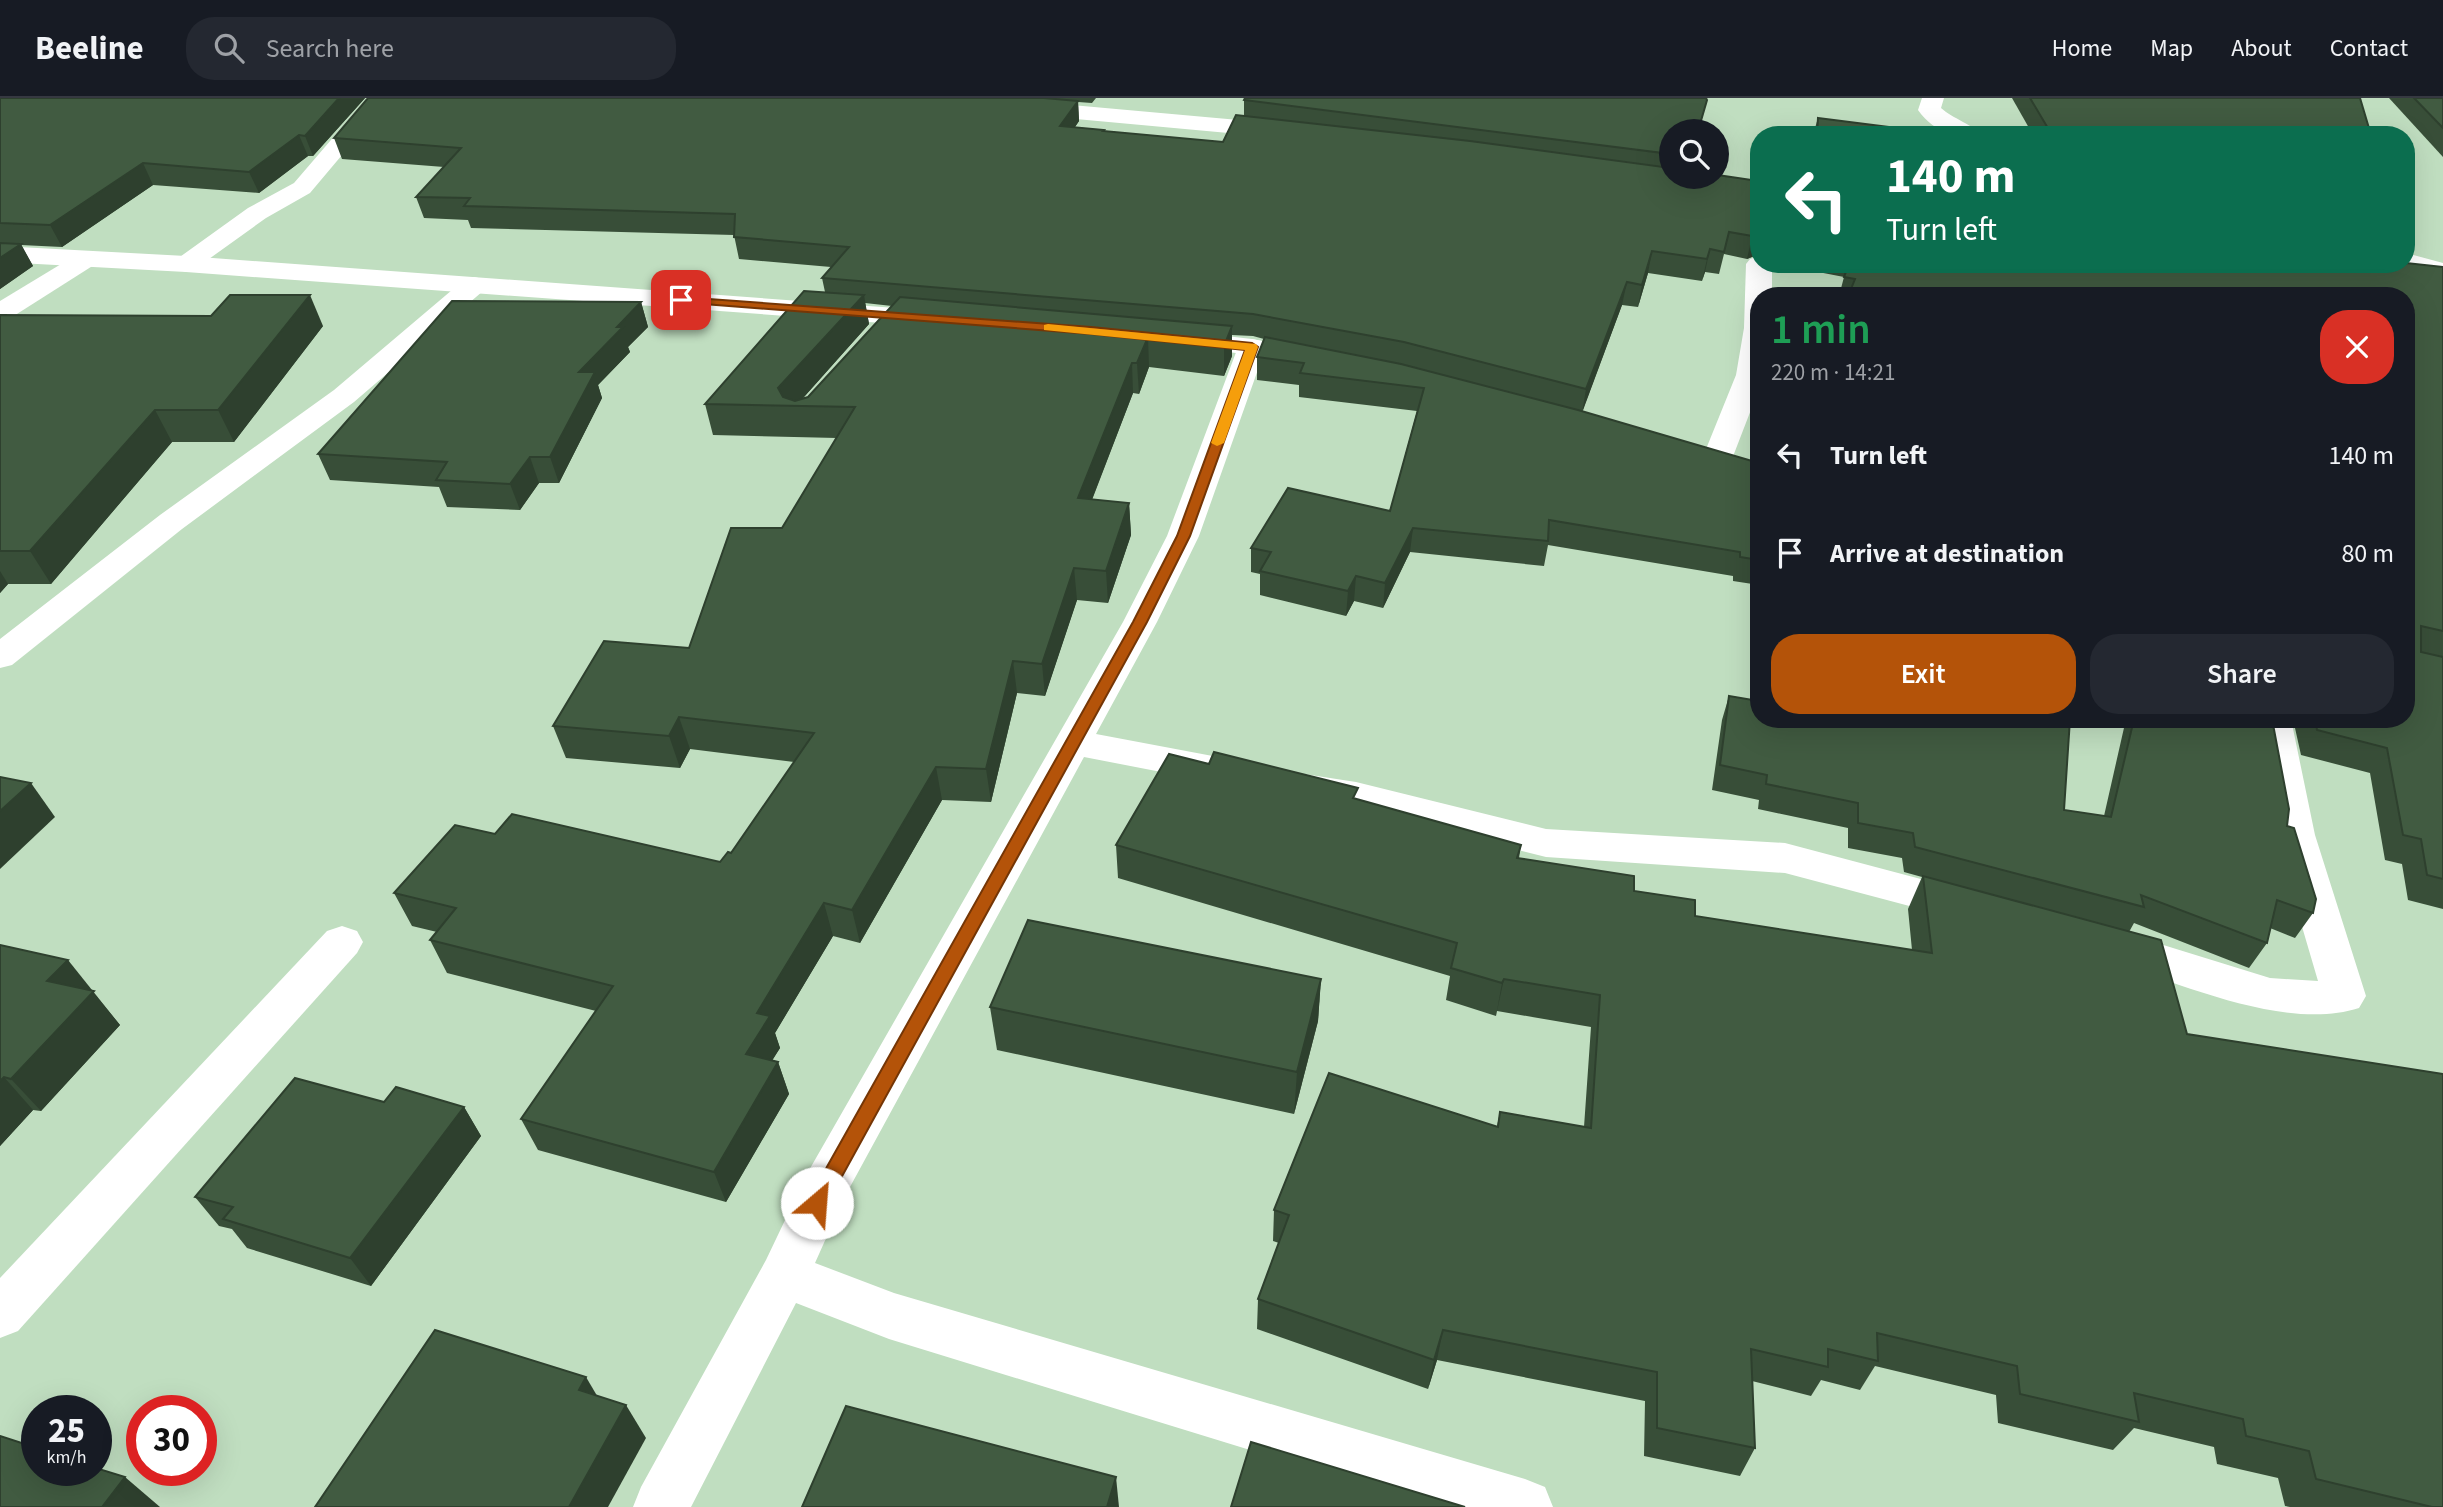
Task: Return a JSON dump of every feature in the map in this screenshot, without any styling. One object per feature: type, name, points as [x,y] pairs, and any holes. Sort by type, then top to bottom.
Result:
[{"type":"street","points":[[186,264],[257,213],[302,188],[379,98]]},
{"type":"street","points":[[922,98],[1303,133]]},
{"type":"street","points":[[1933,98],[1929,110],[1951,126]]},
{"type":"street","points":[[0,254],[186,264],[967,321]]},
{"type":"street","points":[[0,313],[85,260]]},
{"type":"street","points":[[2415,269],[2443,271]]},
{"type":"street","points":[[2415,273],[2443,280]]},
{"type":"street","points":[[0,657],[171,523],[344,396],[474,285]]},
{"type":"street","points":[[870,345],[895,316]]},
{"type":"street","points":[[1155,336],[1252,347],[1333,363]]},
{"type":"street","points":[[661,1507],[784,1276],[825,1187],[1075,743],[1183,536],[1252,347]]},
{"type":"street","points":[[1716,459],[1750,375]]},
{"type":"street","points":[[2089,939],[2270,995],[2314,998],[2344,996],[2295,835],[2275,728]]},
{"type":"street","points":[[1075,743],[1356,796],[1546,843],[1785,858],[1996,915]]},
{"type":"street","points":[[0,1314],[342,942]]},
{"type":"street","points":[[784,1276],[838,1293],[889,1315],[1525,1507]]},
{"type":"building","points":[[0,98],[339,98],[305,136],[299,135],[249,172],[143,163],[50,225],[0,223]]},
{"type":"building","points":[[368,98],[1044,98],[1078,101],[1060,126],[1103,131],[1223,142],[1236,115],[1470,141],[1659,166],[1659,189],[1729,189],[1729,177],[1750,180],[1750,236],[1729,232],[1724,252],[1710,249],[1707,259],[1652,251],[1642,285],[1627,282],[1586,389],[1404,342],[1253,314],[822,278],[849,247],[734,237],[735,214],[464,206],[470,198],[416,197],[461,148],[334,138]]},
{"type":"building","points":[[2030,98],[2360,98],[2368,126],[2047,126]]},
{"type":"building","points":[[2414,98],[2443,98],[2443,128]]},
{"type":"building","points":[[1244,100],[1707,100],[1701,119],[1659,119],[1659,152]]},
{"type":"building","points":[[1818,118],[1881,126],[1818,126]]},
{"type":"building","points":[[0,243],[21,244],[0,258]]},
{"type":"building","points":[[2415,264],[2443,267],[2443,631],[2421,626],[2421,652],[2443,657],[2443,879],[2427,875],[2421,839],[2403,835],[2387,748],[2317,728],[2415,728],[2415,287],[1852,287],[1855,279],[1844,277],[1846,273],[2415,273]]},
{"type":"building","points":[[804,291],[864,295],[778,388],[783,397],[795,401],[808,397],[900,297],[1232,326],[1224,346],[1148,337],[1137,363],[1132,363],[1078,498],[1129,503],[1106,571],[1074,568],[1042,664],[1013,661],[986,769],[936,767],[852,910],[824,903],[757,1013],[770,1016],[746,1054],[778,1062],[714,1172],[521,1119],[613,986],[430,940],[456,908],[394,893],[455,825],[495,834],[512,814],[720,862],[728,852],[731,853],[814,733],[679,717],[669,736],[553,726],[604,641],[689,648],[731,528],[782,528],[855,407],[705,404]]},
{"type":"building","points":[[230,295],[310,295],[218,410],[155,410],[30,551],[0,551],[0,315],[211,316]]},
{"type":"building","points":[[452,301],[641,302],[617,327],[623,327],[579,372],[595,372],[550,457],[530,457],[510,484],[436,480],[447,462],[318,454]]},
{"type":"building","points":[[1265,337],[1401,364],[1578,410],[1750,460],[1750,559],[1740,557],[1740,552],[1549,520],[1548,541],[1413,528],[1385,583],[1356,576],[1348,591],[1260,571],[1271,552],[1251,548],[1288,488],[1390,511],[1424,388],[1300,373],[1304,363],[1257,357]]},
{"type":"building","points":[[1729,696],[1750,700],[1750,728],[2069,728],[2064,810],[2111,817],[2132,728],[2274,728],[2289,809],[2287,826],[2294,828],[2316,899],[2313,913],[2277,900],[2267,943],[2141,895],[2144,907],[1915,847],[1913,833],[1858,823],[1858,803],[1766,784],[1767,775],[1720,765]]},
{"type":"building","points":[[1214,752],[1358,788],[1353,798],[1521,845],[1517,858],[1634,876],[1634,891],[1695,900],[1695,916],[1932,953],[1923,876],[2161,940],[2187,1034],[2443,1074],[2443,1507],[2432,1507],[2316,1479],[2309,1451],[2246,1436],[2243,1419],[2134,1393],[2139,1422],[2020,1394],[2017,1366],[1877,1333],[1878,1361],[1828,1349],[1828,1367],[1751,1349],[1755,1448],[1657,1428],[1657,1372],[1443,1330],[1434,1360],[1258,1299],[1289,1215],[1274,1210],[1329,1073],[1498,1127],[1500,1112],[1591,1128],[1600,995],[1504,979],[1502,983],[1451,968],[1457,943],[1116,845],[1169,754],[1209,764]]},
{"type":"building","points":[[0,777],[31,783],[0,811]]},
{"type":"building","points":[[1028,920],[1321,979],[1297,1072],[990,1007]]},
{"type":"building","points":[[0,945],[68,960],[47,981],[94,991],[11,1079],[4,1077],[0,1081]]},
{"type":"building","points":[[295,1078],[384,1102],[396,1087],[464,1107],[350,1258],[223,1219],[233,1207],[195,1197]]},
{"type":"building","points":[[435,1330],[586,1377],[579,1390],[626,1405],[569,1507],[315,1507]]},
{"type":"building","points":[[846,1406],[1116,1477],[1107,1507],[802,1507]]},
{"type":"building","points":[[0,1436],[21,1443],[21,1486],[112,1486],[112,1473],[125,1477],[102,1507],[0,1507]]},
{"type":"building","points":[[1251,1442],[1465,1507],[1231,1507]]},
{"type":"slow traffic","points":[[1048,327],[1252,347],[1217,443]]},
{"type":"route","points":[[681,300],[1141,335],[1252,347],[1183,536],[1140,622],[1062,767],[817,1203]]}]
